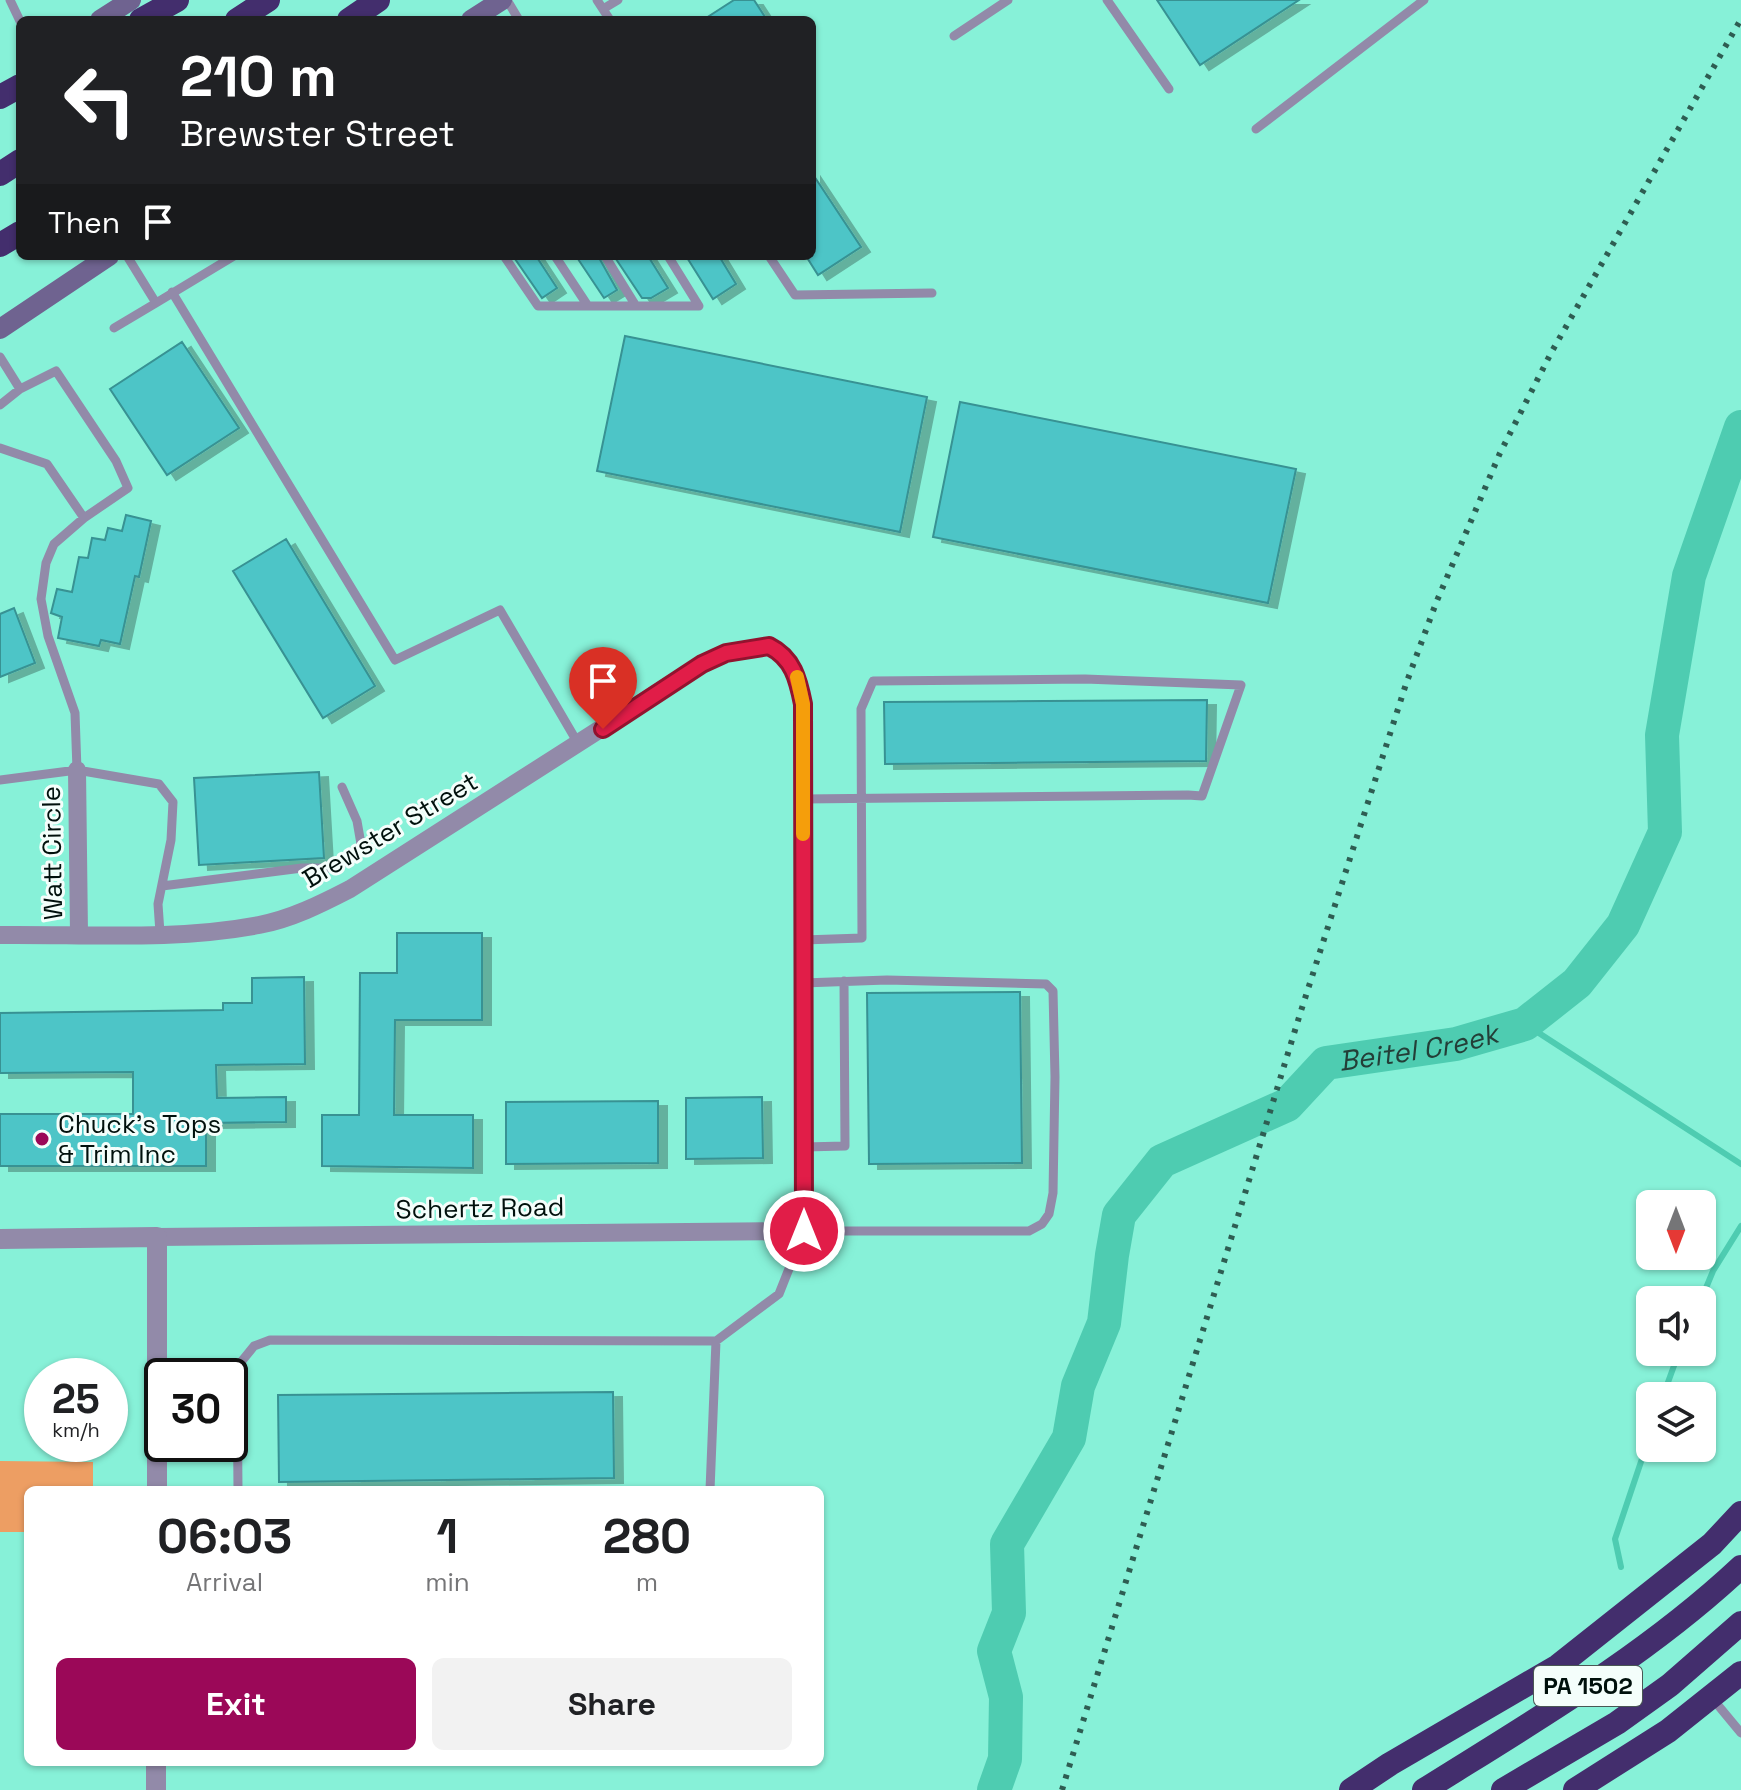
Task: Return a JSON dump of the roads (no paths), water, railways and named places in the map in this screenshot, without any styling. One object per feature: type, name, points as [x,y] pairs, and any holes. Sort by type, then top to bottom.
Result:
[{"type":"highway","points":[[148,16],[177,0]]},
{"type":"highway","points":[[243,16],[268,0]]},
{"type":"highway","points":[[355,16],[378,0]]},
{"type":"highway","points":[[1351,1790],[1558,1666],[1712,1544],[1741,1513]]},
{"type":"highway","name":"PA 1502","points":[[1424,1790],[1583,1690],[1686,1617],[1741,1567]]},
{"type":"highway","name":"PA 1502","points":[[1503,1790],[1617,1723],[1670,1685],[1741,1623]]},
{"type":"highway","points":[[1575,1790],[1668,1731],[1741,1673]]},
{"type":"main road","points":[[106,16],[131,0]]},
{"type":"main road","points":[[478,16],[504,0]]},
{"type":"main road","points":[[0,329],[103,260]]},
{"type":"street","name":"Brewster Street","points":[[0,935],[199,933],[261,925],[299,913],[350,889],[702,664],[726,653],[769,646],[788,660],[797,677],[803,704],[803,799]]},
{"type":"street","name":"Watt Circle","points":[[77,770],[79,934]]},
{"type":"street","points":[[803,799],[804,1231]]},
{"type":"street","name":"Schertz Road","points":[[157,1237],[804,1231]]},
{"type":"street","points":[[0,1239],[157,1237],[157,1486]]},
{"type":"street","points":[[156,1766],[156,1790]]},
{"type":"lane","points":[[0,4],[8,0]]},
{"type":"lane","points":[[600,5],[618,0]]},
{"type":"lane","points":[[954,36],[1008,0]]},
{"type":"lane","points":[[1107,0],[1169,89]]},
{"type":"lane","points":[[1256,129],[1424,0]]},
{"type":"lane","points":[[129,260],[156,303]]},
{"type":"lane","points":[[114,328],[227,260]]},
{"type":"lane","points":[[507,260],[538,306],[699,306],[670,260]]},
{"type":"lane","points":[[558,260],[588,306]]},
{"type":"lane","points":[[607,260],[636,306]]},
{"type":"lane","points":[[772,260],[795,295],[932,293]]},
{"type":"lane","points":[[172,292],[395,660],[500,610],[579,745]]},
{"type":"lane","points":[[0,357],[20,389]]},
{"type":"lane","points":[[0,405],[20,389],[56,371],[116,461],[128,488],[84,518],[54,544],[46,563],[41,599],[48,636],[75,713],[77,770]]},
{"type":"lane","points":[[0,448],[47,464],[84,518]]},
{"type":"lane","points":[[803,799],[860,798],[1202,796],[1241,685],[1085,679],[873,681],[861,709],[860,798],[862,938],[803,940]]},
{"type":"lane","points":[[0,780],[77,770],[159,784],[173,802],[171,840],[158,904],[160,933]]},
{"type":"lane","points":[[162,886],[302,868],[336,868],[354,856],[361,844],[357,821],[342,787]]},
{"type":"lane","points":[[336,868],[350,889]]},
{"type":"lane","points":[[238,1486],[237,1367],[254,1346],[270,1340],[716,1341],[779,1294],[804,1231],[1029,1231],[1042,1224],[1049,1214],[1053,1193],[1053,991],[1046,984],[887,980],[803,983]]},
{"type":"lane","points":[[804,1147],[845,1146],[844,981]]},
{"type":"lane","points":[[710,1486],[716,1341]]},
{"type":"lane","points":[[1712,1698],[1741,1733]]},
{"type":"waterway","name":"Beitel Creek","points":[[994,1790],[1005,1759],[1006,1697],[994,1651],[1009,1613],[1007,1544],[1069,1438],[1078,1386],[1104,1323],[1119,1215],[1162,1161],[1287,1105],[1326,1063],[1456,1044],[1525,1024],[1577,983],[1623,925],[1665,832],[1662,735],[1689,576],[1741,427]]},
{"type":"waterway","points":[[1525,1024],[1741,1164]]},
{"type":"waterway","points":[[1707,1286],[1741,1226]]},
{"type":"waterway","points":[[1668,1382],[1674,1366]]},
{"type":"waterway","points":[[1621,1567],[1615,1539],[1641,1462]]},
{"type":"railway","points":[[1062,1790],[1300,1014],[1406,684],[1436,603],[1500,453],[1551,353],[1741,19]]},
{"type":"place","name":"Chuck's Tops & Trim Inc","points":[[42,1139]]}]
